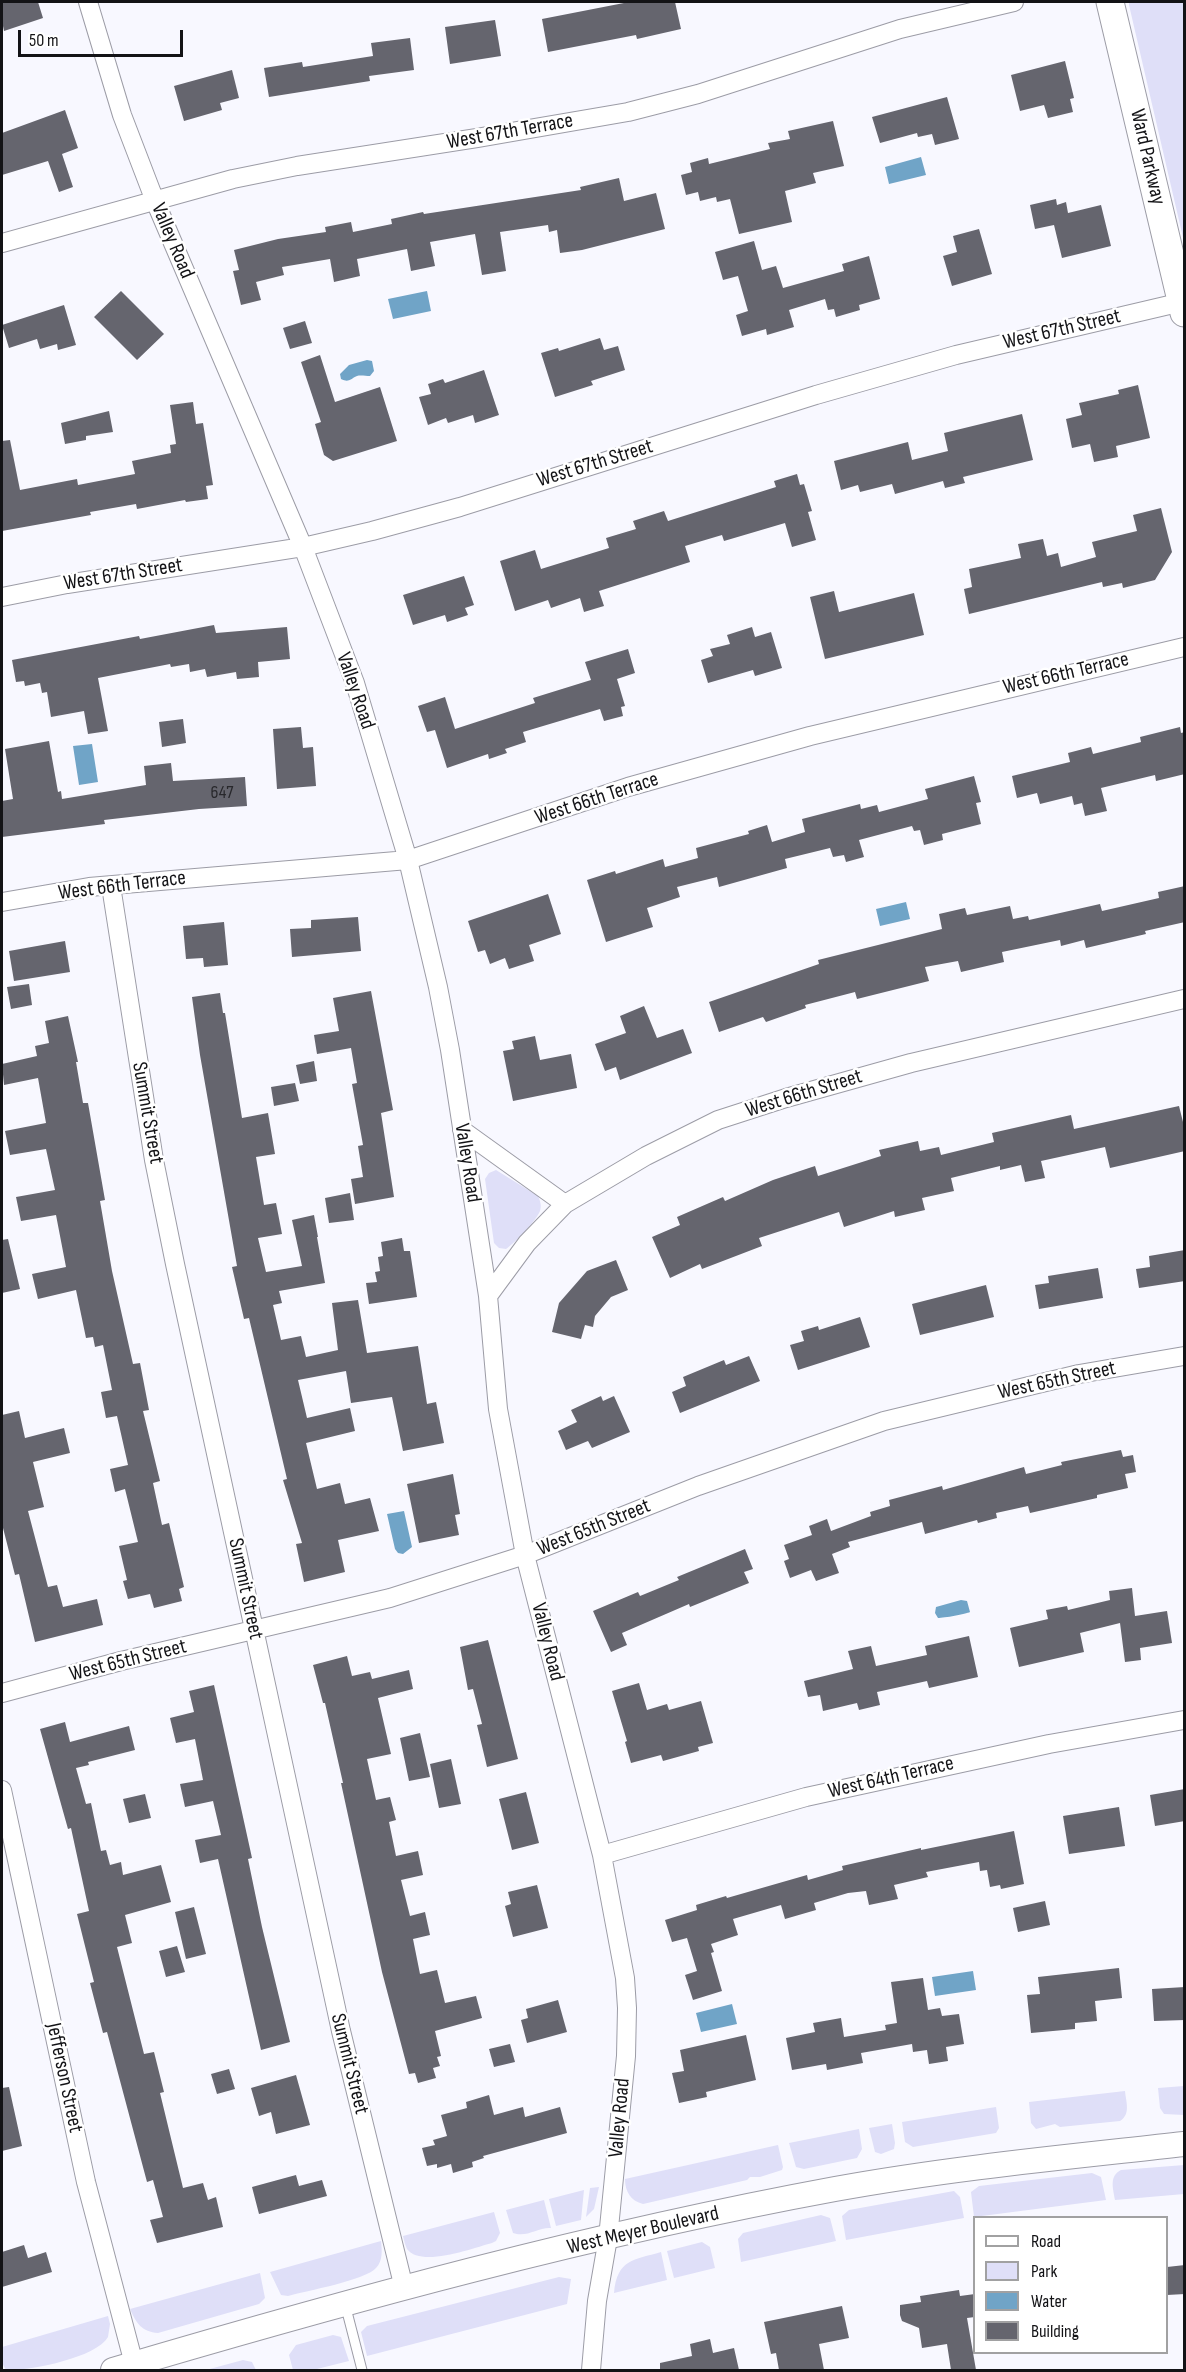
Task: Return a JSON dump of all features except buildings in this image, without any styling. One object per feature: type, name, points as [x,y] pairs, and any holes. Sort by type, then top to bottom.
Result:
[{"type":"main road","name":"Ward Parkway","points":[[1110,2],[1183,307]]},
{"type":"main road","name":"West Meyer Boulevard","points":[[124,2367],[404,2288],[608,2238],[867,2184],[1185,2144]]},
{"type":"street","name":"Valley Road","points":[[88,2],[122,116],[155,201],[303,547],[355,683],[408,860],[438,987],[488,1296],[498,1409],[525,1555],[602,1855],[620,1943],[627,2008],[626,2056],[608,2238],[597,2301],[591,2370]]},
{"type":"street","name":"West 67th Terrace","points":[[2,243],[233,179],[297,166],[628,112],[698,94],[900,29],[1014,2]]},
{"type":"street","name":"West 67th Street","points":[[2,597],[67,584],[303,547],[460,507],[816,395],[956,355],[1183,307]]},
{"type":"street","name":"West 66th Terrace","points":[[2,902],[111,885],[408,860],[628,787],[810,736],[1185,647]]},
{"type":"street","name":"Summit Street","points":[[111,885],[154,1160],[341,2031],[404,2288]]},
{"type":"street","name":"West 66th Street","points":[[488,1296],[527,1243],[566,1204],[646,1156],[729,1116],[912,1063],[1185,999]]},
{"type":"street","points":[[462,1130],[566,1204]]},
{"type":"street","name":"West 65th Street","points":[[2,1693],[121,1661],[390,1598],[525,1555],[698,1486],[884,1421],[1079,1374],[1185,1356]]},
{"type":"street","name":"West 64th Terrace","points":[[602,1855],[806,1797],[1038,1746],[1185,1720]]},
{"type":"street","name":"Jefferson Street","points":[[2,1790],[43,1973],[124,2367]]},
{"type":"lane","points":[[345,2304],[362,2370]]},
{"type":"green space","points":[[1129,2],[1184,2],[1184,242],[1129,5]]},
{"type":"green space","points":[[496,1170],[538,1196],[541,1205],[534,1220],[506,1249],[499,1248],[494,1243],[485,1179],[489,1173]]},
{"type":"green space","points":[[1184,2086],[1184,2115],[1164,2114],[1160,2108],[1158,2088]]},
{"type":"green space","points":[[1125,2091],[1127,2111],[1120,2121],[1060,2127],[1055,2124],[1036,2129],[1031,2123],[1029,2102]]},
{"type":"green space","points":[[996,2107],[999,2128],[996,2133],[913,2147],[905,2142],[902,2122]]},
{"type":"green space","points":[[892,2124],[894,2149],[881,2154],[875,2152],[869,2128]]},
{"type":"green space","points":[[859,2129],[862,2149],[857,2158],[804,2169],[796,2167],[789,2143]]},
{"type":"green space","points":[[778,2145],[782,2170],[760,2177],[750,2177],[747,2180],[643,2204],[632,2198],[626,2188],[625,2179]]},
{"type":"green space","points":[[1184,2165],[1184,2194],[1115,2200],[1113,2179],[1121,2170]]},
{"type":"green space","points":[[1092,2173],[1101,2177],[1106,2200],[974,2216],[971,2192],[979,2186]]},
{"type":"green space","points":[[599,2187],[594,2209],[586,2217],[590,2188]]},
{"type":"green space","points":[[584,2190],[581,2220],[556,2226],[549,2199]]},
{"type":"green space","points":[[954,2191],[960,2197],[964,2218],[846,2240],[842,2216],[849,2210]]},
{"type":"green space","points":[[544,2200],[551,2228],[523,2234],[513,2233],[506,2210]]},
{"type":"green space","points":[[494,2212],[500,2233],[496,2241],[492,2243],[435,2257],[414,2254],[406,2247],[403,2236]]},
{"type":"green space","points":[[821,2215],[830,2218],[836,2241],[741,2262],[738,2239],[743,2233]]},
{"type":"green space","points":[[381,2241],[381,2259],[376,2268],[361,2277],[335,2285],[288,2296],[281,2295],[270,2272]]},
{"type":"green space","points":[[702,2242],[710,2247],[715,2268],[674,2278],[667,2251]]},
{"type":"green space","points":[[661,2252],[667,2280],[614,2293],[619,2273],[623,2267],[635,2260]]},
{"type":"green space","points":[[260,2273],[265,2298],[259,2304],[158,2333],[140,2326],[130,2309]]},
{"type":"green space","points":[[559,2277],[571,2279],[567,2304],[367,2356],[361,2332],[367,2326]]},
{"type":"green space","points":[[108,2316],[110,2324],[108,2337],[101,2344],[77,2357],[45,2366],[16,2370],[6,2370],[2,2363],[2,2347]]},
{"type":"green space","points":[[333,2335],[341,2337],[349,2361],[313,2370],[293,2370],[289,2355],[296,2345]]},
{"type":"green space","points":[[243,2360],[252,2362],[256,2370],[206,2370]]},
{"type":"water","points":[[921,157],[926,175],[889,184],[885,167]]},
{"type":"water","points":[[427,291],[431,311],[393,319],[388,299]]},
{"type":"water","points":[[367,360],[372,361],[374,371],[370,376],[358,376],[348,381],[341,379],[340,374],[349,365]]},
{"type":"water","points":[[92,744],[98,782],[79,785],[73,746]]},
{"type":"water","points":[[906,902],[910,919],[880,926],[876,909]]},
{"type":"water","points":[[404,1511],[412,1547],[403,1554],[398,1553],[395,1549],[387,1514]]},
{"type":"water","points":[[961,1600],[967,1601],[970,1612],[938,1618],[935,1613],[936,1607]]},
{"type":"water","points":[[973,1971],[976,1990],[935,1996],[932,1977]]},
{"type":"water","points":[[732,2004],[737,2024],[701,2032],[696,2013]]}]
